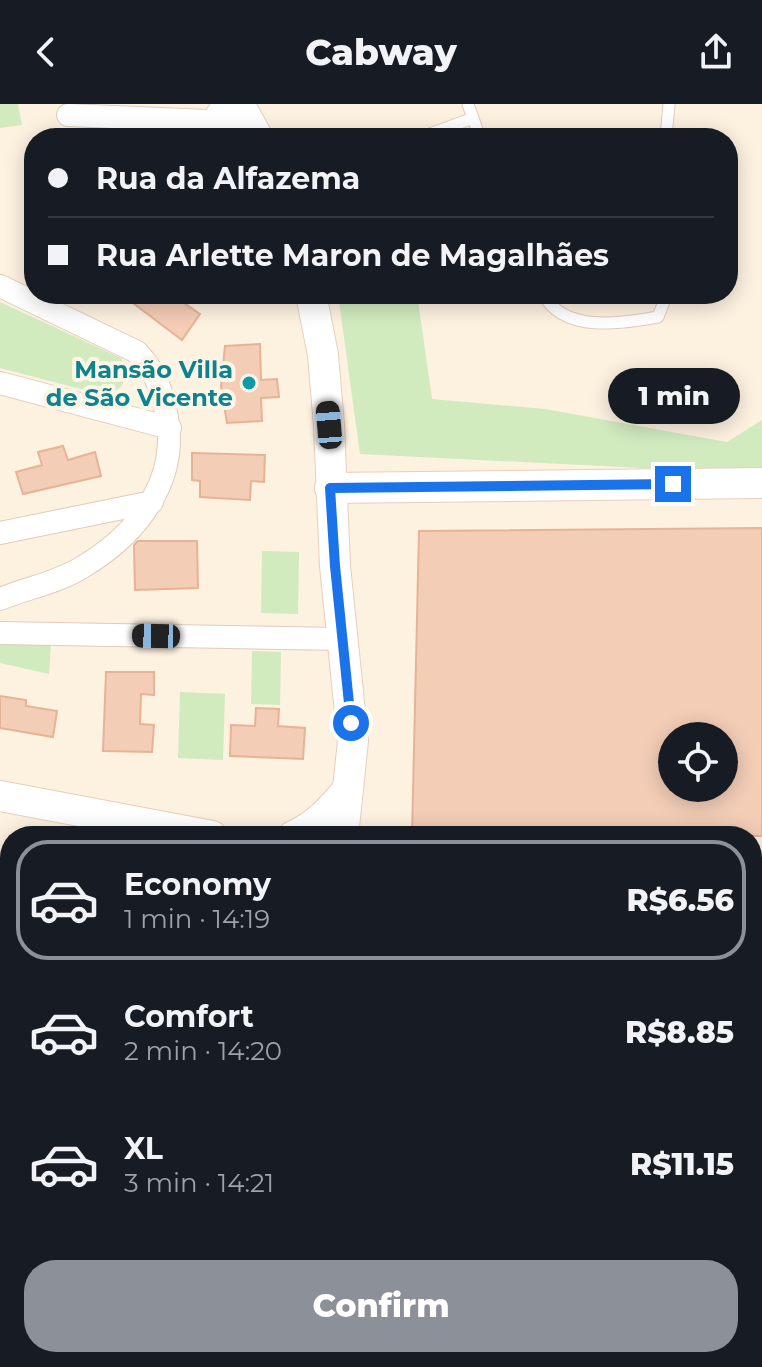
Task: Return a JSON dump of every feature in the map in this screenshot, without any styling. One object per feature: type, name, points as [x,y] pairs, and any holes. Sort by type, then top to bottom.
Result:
[{"type":"street","points":[[66,110],[239,118]]},
{"type":"street","points":[[0,286],[24,298]]},
{"type":"street","points":[[0,599],[79,570],[108,550],[135,526],[152,502],[170,453],[170,428],[162,391],[151,368],[137,352],[37,304]]},
{"type":"street","points":[[313,304],[323,355],[330,488],[353,741],[344,826]]},
{"type":"street","points":[[0,383],[170,428]]},
{"type":"street","points":[[330,488],[762,483]]},
{"type":"street","points":[[0,533],[152,502]]},
{"type":"street","points":[[0,633],[343,639]]},
{"type":"street","points":[[312,826],[348,789]]},
{"type":"street","points":[[0,796],[159,826]]},
{"type":"lane","points":[[468,104],[476,128]]},
{"type":"lane","points":[[667,128],[669,104]]},
{"type":"lane","points":[[446,128],[473,118]]},
{"type":"lane","points":[[553,304],[566,317],[589,322],[624,323],[658,317],[663,304]]},
{"type":"green space","points":[[0,104],[18,104],[22,125],[0,128]]},
{"type":"green space","points":[[0,302],[121,358],[126,370],[123,384],[108,396],[0,368]]},
{"type":"green space","points":[[339,304],[418,304],[432,399],[545,409],[727,442],[762,420],[762,474],[360,454]]},
{"type":"green space","points":[[262,551],[299,552],[298,614],[261,613]]},
{"type":"green space","points":[[0,643],[51,645],[49,674],[0,663]]},
{"type":"green space","points":[[252,651],[281,652],[280,705],[251,704]]},
{"type":"green space","points":[[180,692],[225,694],[223,760],[178,758]]},
{"type":"building","points":[[134,304],[186,304],[200,314],[182,340]]},
{"type":"building","name":"Mansão Villa de São Vicente","points":[[260,344],[261,380],[277,379],[279,397],[261,398],[262,421],[227,423],[221,386],[225,346]]},
{"type":"building","points":[[63,446],[68,460],[95,452],[101,476],[23,494],[16,472],[42,465],[38,452]]},
{"type":"building","points":[[192,453],[265,455],[264,482],[251,481],[250,500],[200,497],[200,481],[192,480]]},
{"type":"building","points":[[762,528],[762,826],[412,826],[419,531]]},
{"type":"building","points":[[138,541],[197,541],[198,588],[135,590],[134,545]]},
{"type":"building","points":[[106,672],[154,672],[154,695],[141,694],[140,724],[154,725],[152,752],[103,751]]},
{"type":"building","points":[[0,696],[26,700],[26,706],[57,711],[53,737],[0,728]]},
{"type":"building","points":[[256,708],[279,709],[278,726],[305,728],[303,759],[230,756],[231,725],[255,726]]},
{"type":"place","name":"Mansão Villa de São Vicente","points":[[249,383]]},
{"type":"route","points":[[351,723],[330,488],[673,484]]}]
